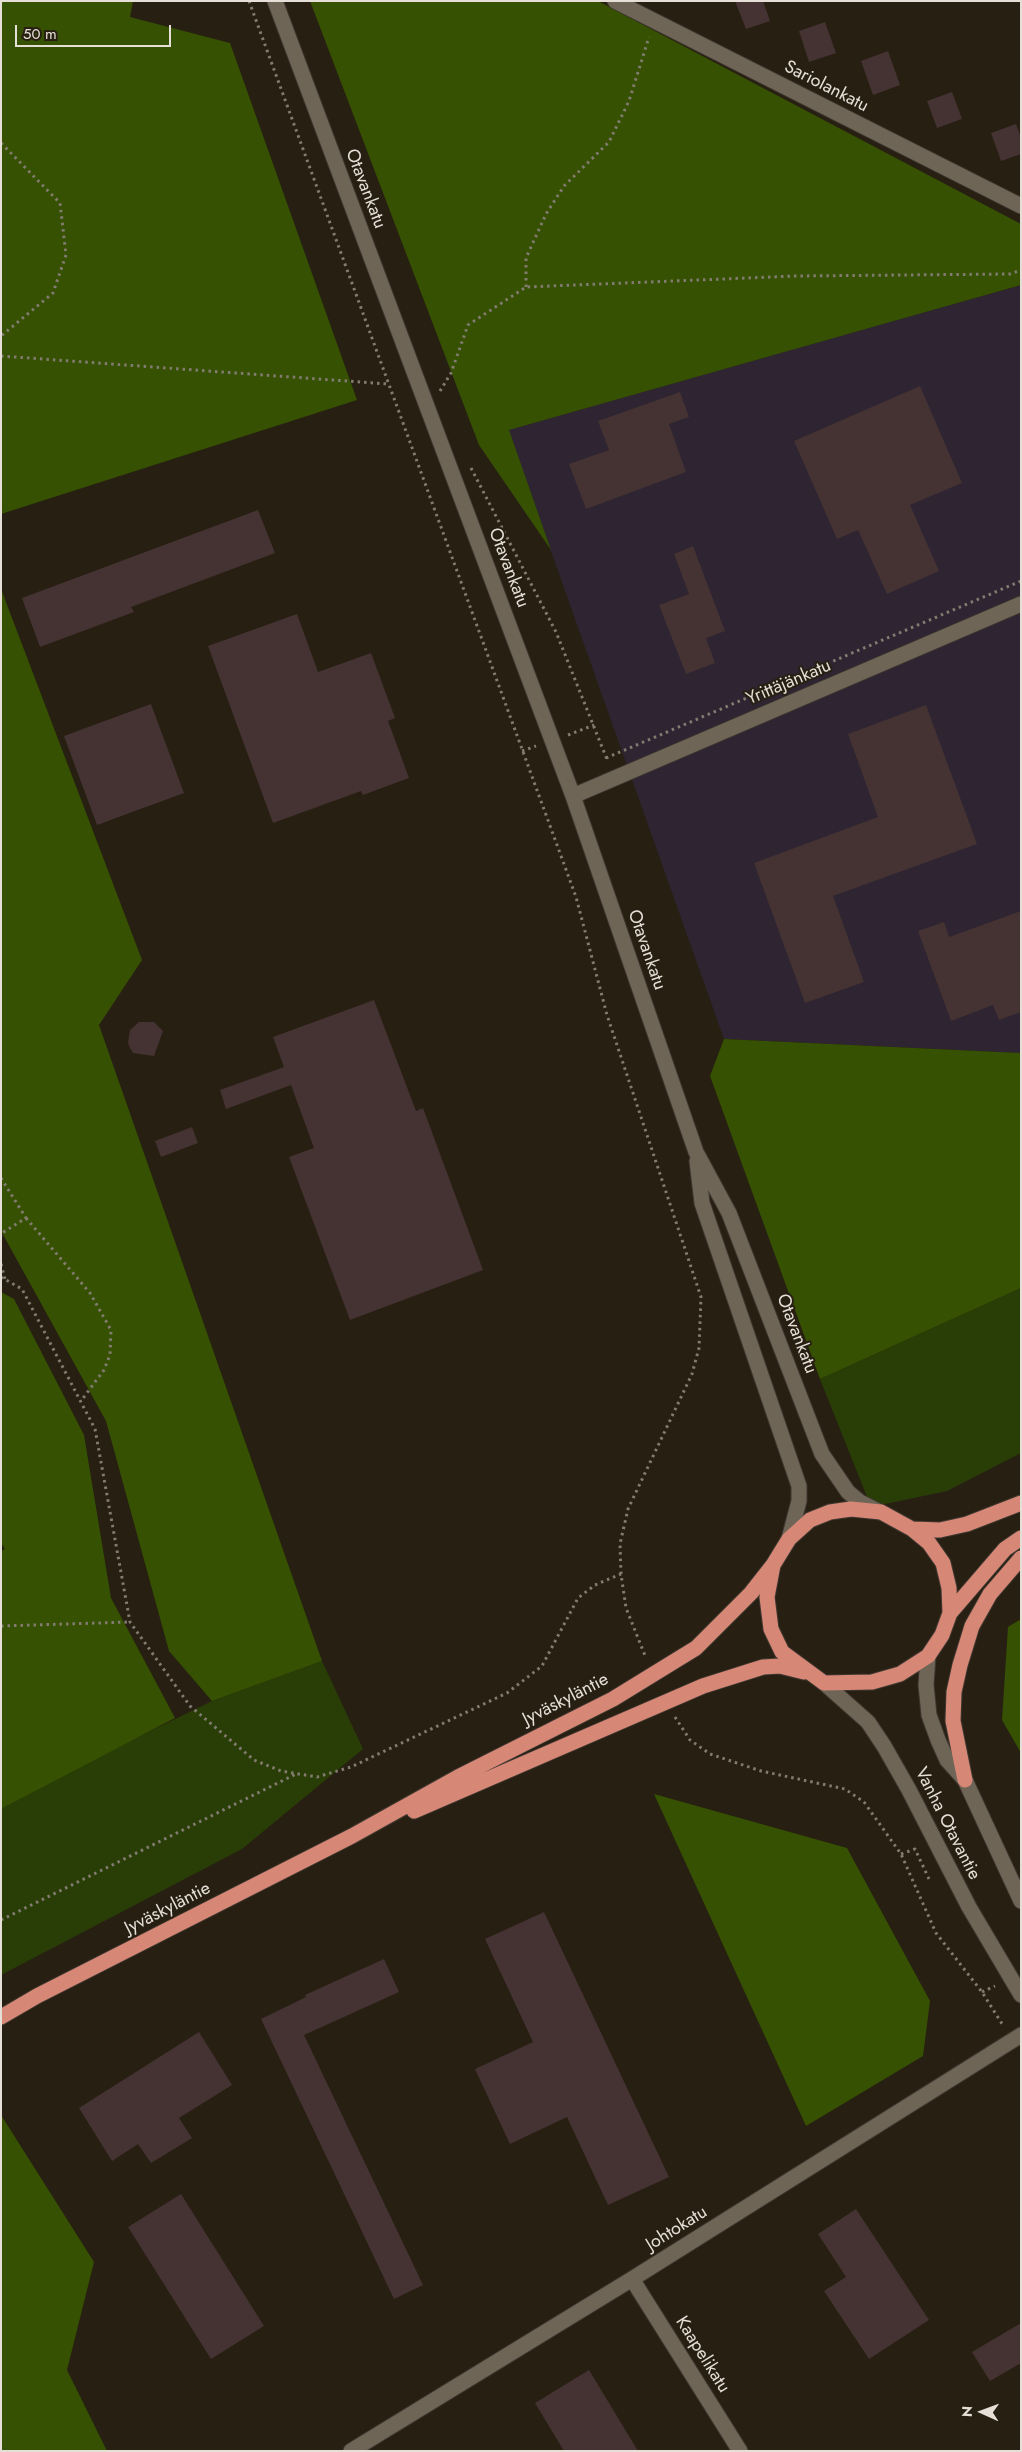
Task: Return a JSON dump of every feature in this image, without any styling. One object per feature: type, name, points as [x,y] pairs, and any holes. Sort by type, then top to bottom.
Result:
[{"type":"highway","points":[[912,1529],[940,1530],[967,1524],[1021,1503]]},
{"type":"highway","points":[[851,1509],[881,1512],[912,1529],[929,1543],[944,1563],[949,1588],[950,1613],[942,1636],[928,1656],[900,1674],[872,1682],[824,1683],[807,1673],[782,1652],[771,1629],[767,1597],[773,1565],[789,1539],[810,1520],[830,1512],[851,1509]]},
{"type":"highway","points":[[950,1613],[1005,1549],[1021,1538]]},
{"type":"highway","points":[[965,1780],[952,1722],[954,1692],[960,1665],[972,1626],[990,1594],[1021,1558]]},
{"type":"highway","name":"Jyväskyläntie","points":[[1,2017],[37,1996],[352,1836],[458,1777],[613,1699],[696,1648],[751,1593],[773,1565]]},
{"type":"highway","name":"Jyväskyläntie","points":[[352,1836],[452,1795],[703,1686],[764,1667],[780,1666],[807,1673]]},
{"type":"main road","name":"Otavankatu","points":[[275,1],[573,796],[696,1152],[729,1213],[822,1454],[848,1492],[860,1502],[881,1512]]},
{"type":"main road","name":"Sariolankatu","points":[[617,2],[1021,206]]},
{"type":"main road","name":"Yrittäjänkatu","points":[[573,796],[1021,604]]},
{"type":"main road","name":"Otavankatu","points":[[696,1152],[702,1203],[799,1486],[799,1501],[789,1539]]},
{"type":"main road","name":"Vanha Otavantie","points":[[928,1656],[926,1684],[930,1714],[947,1760],[965,1780],[1021,1902]]},
{"type":"main road","name":"Vanha Otavantie","points":[[824,1683],[868,1722],[884,1746],[909,1790],[969,1907],[1021,1995]]},
{"type":"main road","name":"Johtokatu","points":[[351,2451],[632,2279],[1017,2038]]},
{"type":"main road","name":"Kaapelikatu","points":[[632,2279],[740,2451]]},
{"type":"path","points":[[248,1],[576,897],[607,1015],[701,1297],[699,1348],[692,1374],[628,1509],[620,1544],[621,1574],[626,1608],[648,1664]]},
{"type":"path","points":[[526,287],[526,258],[546,214],[564,186],[609,142],[629,101],[653,21]]},
{"type":"path","points":[[1,143],[60,203],[66,255],[52,293],[1,336]]},
{"type":"path","points":[[440,391],[451,373],[468,325],[526,287],[796,276],[1010,274],[1021,270]]},
{"type":"path","points":[[1,356],[388,384]]},
{"type":"path","points":[[437,381],[444,400]]},
{"type":"path","points":[[468,463],[556,632],[606,758],[616,778]]},
{"type":"path","name":"Yrittäjänkatu","points":[[606,758],[1021,581]]},
{"type":"path","points":[[1,1178],[26,1218],[90,1293],[110,1330],[110,1355],[104,1370],[81,1401]]},
{"type":"path","points":[[1,1236],[2,1233],[26,1218]]},
{"type":"path","points":[[1,1264],[3,1278],[22,1289],[95,1429],[130,1622],[190,1706],[254,1760],[281,1771],[316,1777],[351,1766],[507,1693],[542,1666],[578,1598],[595,1585],[621,1574]]},
{"type":"path","points":[[1,1626],[130,1622]]},
{"type":"path","points":[[675,1717],[690,1740],[710,1754],[760,1771],[845,1789],[864,1802],[901,1854],[936,1933],[1017,2038]]},
{"type":"path","points":[[1,1920],[296,1773]]},
{"type":"path","points":[[901,1854],[915,1848],[929,1879]]},
{"type":"shaded area","points":[[1021,285],[1021,1053],[724,1039],[508,430]]},
{"type":"green space","points":[[1,1],[133,1],[130,17],[230,43],[357,400],[1,514]]},
{"type":"green space","points":[[310,1],[598,1],[1021,224],[1021,285],[509,430],[551,550],[479,445]]},
{"type":"green space","points":[[1,589],[142,960],[99,1025],[322,1661],[212,1701],[169,1651],[106,1421],[1,1231]]},
{"type":"green space","points":[[724,1039],[1021,1053],[1021,1288],[820,1379],[710,1076]]},
{"type":"green space","points":[[1021,1288],[1021,1453],[947,1491],[871,1507],[820,1379]]},
{"type":"green space","points":[[1,1292],[14,1299],[84,1435],[111,1598],[175,1718],[1,1809],[1,1551],[5,1549],[1,1543]]},
{"type":"green space","points":[[1021,1619],[1021,1753],[1002,1720],[1008,1627]]},
{"type":"green space","points":[[322,1661],[363,1749],[242,1849],[1,1975],[1,1809],[114,1749],[212,1701]]},
{"type":"green space","points":[[654,1794],[847,1848],[930,2001],[923,2056],[806,2126]]},
{"type":"green space","points":[[1,2115],[94,2262],[67,2370],[107,2451],[1,2451]]},
{"type":"building","points":[[735,1],[763,1],[770,21],[746,29]]},
{"type":"building","points":[[825,22],[836,53],[809,62],[799,31]]},
{"type":"building","points":[[888,51],[900,85],[873,95],[861,61]]},
{"type":"building","points":[[952,92],[962,119],[937,128],[927,101]]},
{"type":"building","points":[[1016,124],[1021,138],[1021,154],[1001,161],[991,133]]},
{"type":"building","points":[[920,386],[962,483],[910,505],[939,571],[887,594],[858,530],[837,539],[794,441]]},
{"type":"building","points":[[680,392],[689,417],[669,424],[686,472],[586,509],[569,464],[609,450],[598,421]]},
{"type":"building","points":[[258,510],[275,553],[131,607],[134,612],[40,647],[22,598]]},
{"type":"building","points":[[693,546],[725,631],[706,638],[715,663],[686,674],[659,605],[689,594],[674,554]]},
{"type":"building","points":[[297,614],[318,672],[371,653],[395,718],[388,721],[409,778],[363,795],[361,791],[273,823],[208,646]]},
{"type":"building","points":[[151,704],[184,793],[97,825],[64,736]]},
{"type":"building","points":[[926,705],[977,844],[833,896],[864,982],[805,1003],[754,863],[878,817],[848,734]]},
{"type":"building","points":[[1021,911],[1021,1012],[999,1020],[993,1005],[951,1021],[918,931],[944,922],[949,937]]},
{"type":"building","points":[[374,1000],[416,1111],[423,1108],[483,1270],[350,1320],[289,1157],[314,1148],[291,1085],[226,1109],[220,1090],[284,1067],[273,1037]]},
{"type":"building","points":[[139,1022],[154,1022],[163,1031],[154,1056],[133,1053],[129,1046],[130,1030]]},
{"type":"building","points":[[192,1127],[198,1143],[161,1157],[155,1141]]},
{"type":"building","points":[[544,1912],[669,2177],[608,2205],[567,2117],[510,2144],[475,2069],[533,2042],[485,1939]]},
{"type":"building","points":[[384,1959],[399,1992],[304,2035],[423,2285],[394,2299],[261,2019],[306,1997],[305,1995]]},
{"type":"building","points":[[199,2032],[232,2085],[179,2118],[192,2138],[151,2163],[138,2144],[112,2161],[79,2108]]},
{"type":"building","points":[[181,2194],[264,2326],[211,2359],[128,2227]]},
{"type":"building","points":[[856,2209],[929,2320],[869,2359],[824,2291],[846,2277],[818,2234]]},
{"type":"building","points":[[1021,2323],[1021,2363],[990,2381],[972,2352]]},
{"type":"building","points":[[589,2370],[638,2451],[564,2451],[535,2403]]}]
